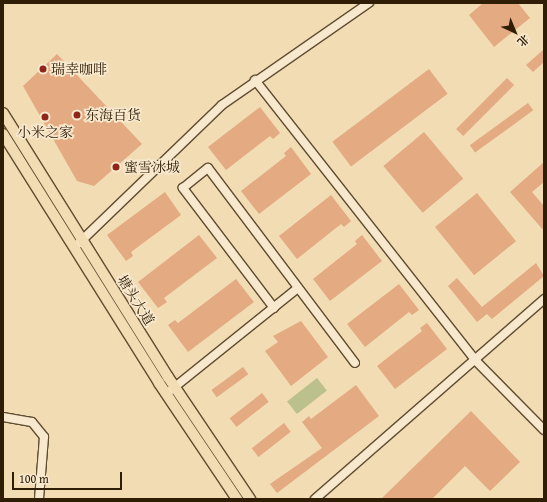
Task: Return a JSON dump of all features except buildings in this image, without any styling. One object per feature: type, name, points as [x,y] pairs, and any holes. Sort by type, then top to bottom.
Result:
[{"type":"main road","name":"塘头大道","points":[[3,113],[175,388],[250,499]]},
{"type":"main road","name":"塘头大道","points":[[3,134],[166,394],[237,499]]},
{"type":"street","points":[[74,248],[191,133],[255,80],[369,3]]},
{"type":"street","points":[[255,80],[475,360],[544,430]]},
{"type":"street","points":[[274,308],[183,188],[208,168],[355,363]]},
{"type":"street","points":[[166,394],[298,288]]},
{"type":"street","points":[[315,499],[544,300]]},
{"type":"street","points":[[3,417],[32,422],[44,437],[39,499]]},
{"type":"green space","points":[[317,378],[327,391],[297,414],[287,401]]},
{"type":"place","name":"瑞幸咖啡","points":[[43,69]]},
{"type":"place","name":"东海百货","points":[[77,115]]},
{"type":"place","name":"小米之家","points":[[45,117]]},
{"type":"place","name":"蜜雪冰城","points":[[116,167]]}]
